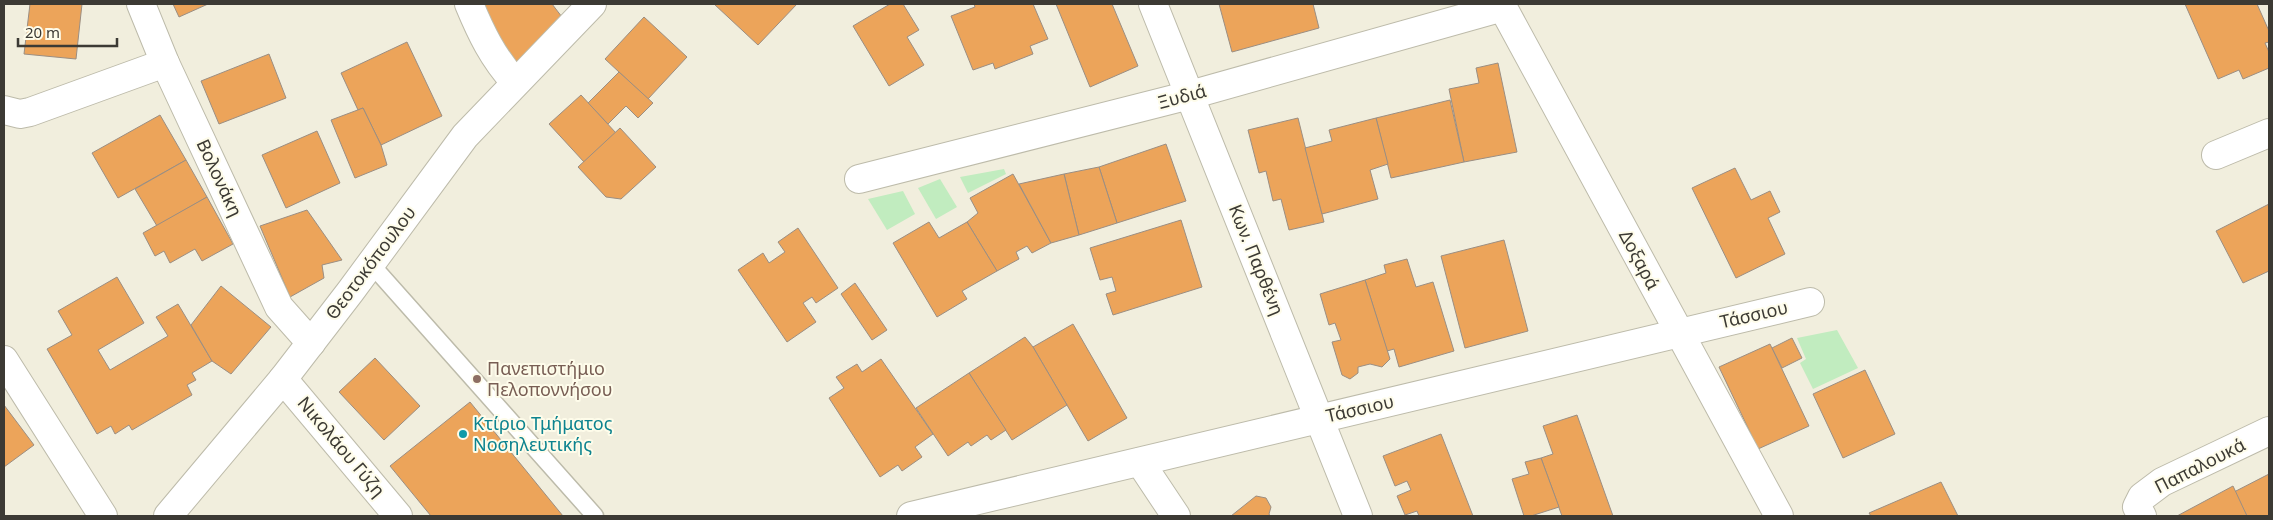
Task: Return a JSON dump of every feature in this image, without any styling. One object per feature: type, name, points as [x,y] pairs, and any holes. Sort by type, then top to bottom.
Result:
[{"type":"street","name":"Βολονάκη","points":[[141,4],[165,63],[279,306],[296,328],[311,343]]},
{"type":"street","points":[[469,4],[486,44],[515,82]]},
{"type":"street","name":"Θεοτοκόπουλου","points":[[168,516],[311,343],[465,136],[592,4]]},
{"type":"street","name":"Κων. Παρθένη","points":[[1153,4],[1358,516]]},
{"type":"street","name":"Ξυδιά","points":[[859,179],[1190,95],[1502,5]]},
{"type":"street","name":"Δοξαρά","points":[[1502,5],[1678,333],[1779,516]]},
{"type":"street","points":[[4,110],[20,114],[30,112],[165,63]]},
{"type":"street","points":[[2216,155],[2269,133]]},
{"type":"street","name":"Τάσσιου","points":[[911,516],[1810,302]]},
{"type":"street","points":[[4,360],[103,516]]},
{"type":"street","name":"Νικολάου Γύζη","points":[[283,378],[398,516]]},
{"type":"street","name":"Παπαλουκά","points":[[2139,512],[2142,497],[2162,482],[2269,431]]},
{"type":"street","points":[[1140,462],[1176,516]]},
{"type":"lane","points":[[371,264],[595,516]]},
{"type":"green space","points":[[1004,169],[1006,174],[968,193],[960,177]]},
{"type":"green space","points":[[940,179],[957,207],[936,219],[918,188]]},
{"type":"green space","points":[[903,191],[915,214],[887,230],[868,199]]},
{"type":"green space","points":[[1837,330],[1858,368],[1813,389],[1800,363],[1806,359],[1797,338]]},
{"type":"building","points":[[30,4],[82,4],[76,59],[24,54]]},
{"type":"building","points":[[173,4],[208,4],[179,17]]},
{"type":"building","points":[[476,4],[552,4],[562,17],[515,64]]},
{"type":"building","points":[[714,4],[797,4],[758,45]]},
{"type":"building","points":[[890,4],[903,4],[919,30],[907,37],[924,65],[889,86],[853,26]]},
{"type":"building","points":[[974,4],[1033,4],[1048,39],[1030,46],[1033,54],[995,69],[993,63],[973,70],[951,16],[975,7]]},
{"type":"building","points":[[1056,4],[1112,4],[1138,66],[1090,87]]},
{"type":"building","points":[[1219,4],[1313,4],[1319,28],[1232,52]]},
{"type":"building","points":[[2185,4],[2257,4],[2269,31],[2269,42],[2265,43],[2269,52],[2269,68],[2243,79],[2239,70],[2218,79]]},
{"type":"building","points":[[644,17],[687,57],[648,99],[605,59]]},
{"type":"building","points":[[407,42],[442,116],[381,145],[363,108],[358,110],[341,73]]},
{"type":"building","points":[[269,54],[286,98],[219,124],[201,81]]},
{"type":"building","points":[[1498,63],[1517,152],[1464,162],[1449,89],[1479,83],[1476,68]]},
{"type":"building","points":[[619,72],[653,103],[638,118],[626,106],[608,124],[588,103]]},
{"type":"building","points":[[581,95],[616,133],[584,162],[549,124]]},
{"type":"building","points":[[1450,100],[1464,162],[1391,178],[1376,118]]},
{"type":"building","points":[[363,108],[381,145],[387,165],[355,178],[331,120]]},
{"type":"building","points":[[160,115],[186,160],[118,198],[92,153]]},
{"type":"building","points":[[1298,118],[1324,222],[1289,230],[1281,199],[1273,201],[1266,171],[1259,173],[1248,130]]},
{"type":"building","points":[[1376,118],[1388,164],[1370,170],[1378,199],[1322,214],[1305,148],[1332,141],[1329,130]]},
{"type":"building","points":[[620,128],[656,167],[621,199],[606,197],[578,167]]},
{"type":"building","points":[[317,131],[340,183],[286,208],[262,155]]},
{"type":"building","points":[[1166,144],[1186,201],[1117,223],[1099,167]]},
{"type":"building","points":[[186,160],[207,197],[157,226],[135,189]]},
{"type":"building","points":[[1099,167],[1117,223],[1079,235],[1064,174]]},
{"type":"building","points":[[1735,168],[1751,200],[1770,191],[1780,212],[1768,218],[1785,254],[1736,278],[1692,188]]},
{"type":"building","points":[[1013,174],[1051,243],[1032,253],[1027,246],[1016,252],[1019,259],[997,271],[967,222],[978,213],[970,198]]},
{"type":"building","points":[[1064,174],[1079,235],[1051,243],[1019,184]]},
{"type":"building","points":[[207,197],[233,244],[202,261],[195,249],[170,263],[164,251],[155,256],[143,233]]},
{"type":"building","points":[[2269,204],[2269,271],[2243,283],[2216,231]]},
{"type":"building","points":[[307,210],[342,260],[322,265],[324,278],[290,297],[260,226]]},
{"type":"building","points":[[1181,220],[1202,287],[1113,315],[1106,294],[1116,291],[1112,277],[1100,280],[1090,248]]},
{"type":"building","points":[[929,222],[939,238],[967,222],[997,271],[962,291],[967,299],[937,317],[893,243]]},
{"type":"building","points":[[798,228],[838,288],[816,303],[812,297],[803,303],[816,322],[787,342],[738,270],[763,253],[769,263],[785,252],[778,242]]},
{"type":"building","points":[[1504,240],[1528,331],[1465,348],[1441,256]]},
{"type":"building","points":[[1407,259],[1416,287],[1433,282],[1454,351],[1399,367],[1394,349],[1387,351],[1365,280],[1386,273],[1384,265]]},
{"type":"building","points":[[117,277],[144,323],[98,350],[110,370],[168,336],[156,317],[178,304],[212,361],[192,373],[196,380],[187,385],[192,395],[132,430],[129,425],[115,434],[111,426],[97,434],[47,349],[72,335],[58,311]]},
{"type":"building","points":[[1365,280],[1390,359],[1382,367],[1370,364],[1358,367],[1358,373],[1350,379],[1342,375],[1332,342],[1341,340],[1335,323],[1329,325],[1320,294]]},
{"type":"building","points":[[855,283],[887,330],[872,340],[841,294]]},
{"type":"building","points":[[221,286],[271,327],[231,374],[212,361],[191,325]]},
{"type":"building","points":[[1073,324],[1127,418],[1088,441],[1033,347]]},
{"type":"building","points":[[1025,337],[1033,347],[1067,405],[1012,440],[969,373]]},
{"type":"building","points":[[1792,338],[1802,358],[1782,368],[1772,348]]},
{"type":"building","points":[[1770,344],[1809,426],[1758,449],[1719,367]]},
{"type":"building","points":[[375,358],[420,406],[384,440],[339,392]]},
{"type":"building","points":[[881,359],[933,434],[915,447],[922,457],[902,471],[898,465],[880,477],[829,398],[844,388],[836,377],[857,364],[862,372]]},
{"type":"building","points":[[1865,370],[1895,434],[1843,458],[1813,394]]},
{"type":"building","points":[[969,373],[1006,430],[991,440],[987,435],[971,446],[968,442],[948,456],[916,408]]},
{"type":"building","name":"Κτίριο Τμήματος Νοσηλευτικής","points":[[470,402],[563,516],[431,516],[390,466]]},
{"type":"building","points":[[4,405],[34,445],[4,467]]},
{"type":"building","points":[[1577,415],[1613,516],[1562,516],[1541,458],[1553,454],[1543,426]]},
{"type":"building","points":[[1441,434],[1473,516],[1419,516],[1417,511],[1405,515],[1397,496],[1411,490],[1407,481],[1395,486],[1383,456]]},
{"type":"building","points":[[1541,458],[1559,507],[1531,516],[1524,516],[1512,479],[1529,474],[1525,462]]},
{"type":"building","points":[[2269,474],[2269,516],[2247,516],[2234,492]]},
{"type":"building","points":[[1941,482],[1958,516],[1871,516],[1869,513]]},
{"type":"building","points":[[2233,486],[2247,516],[2177,516]]},
{"type":"building","points":[[1256,496],[1266,498],[1271,507],[1270,516],[1231,516]]},
{"type":"place","name":"Πανεπιστήμιο Πελοποννήσου","points":[[477,379]]},
{"type":"place","name":"Κτίριο Τμήματος Νοσηλευτικής","points":[[463,434]]}]
